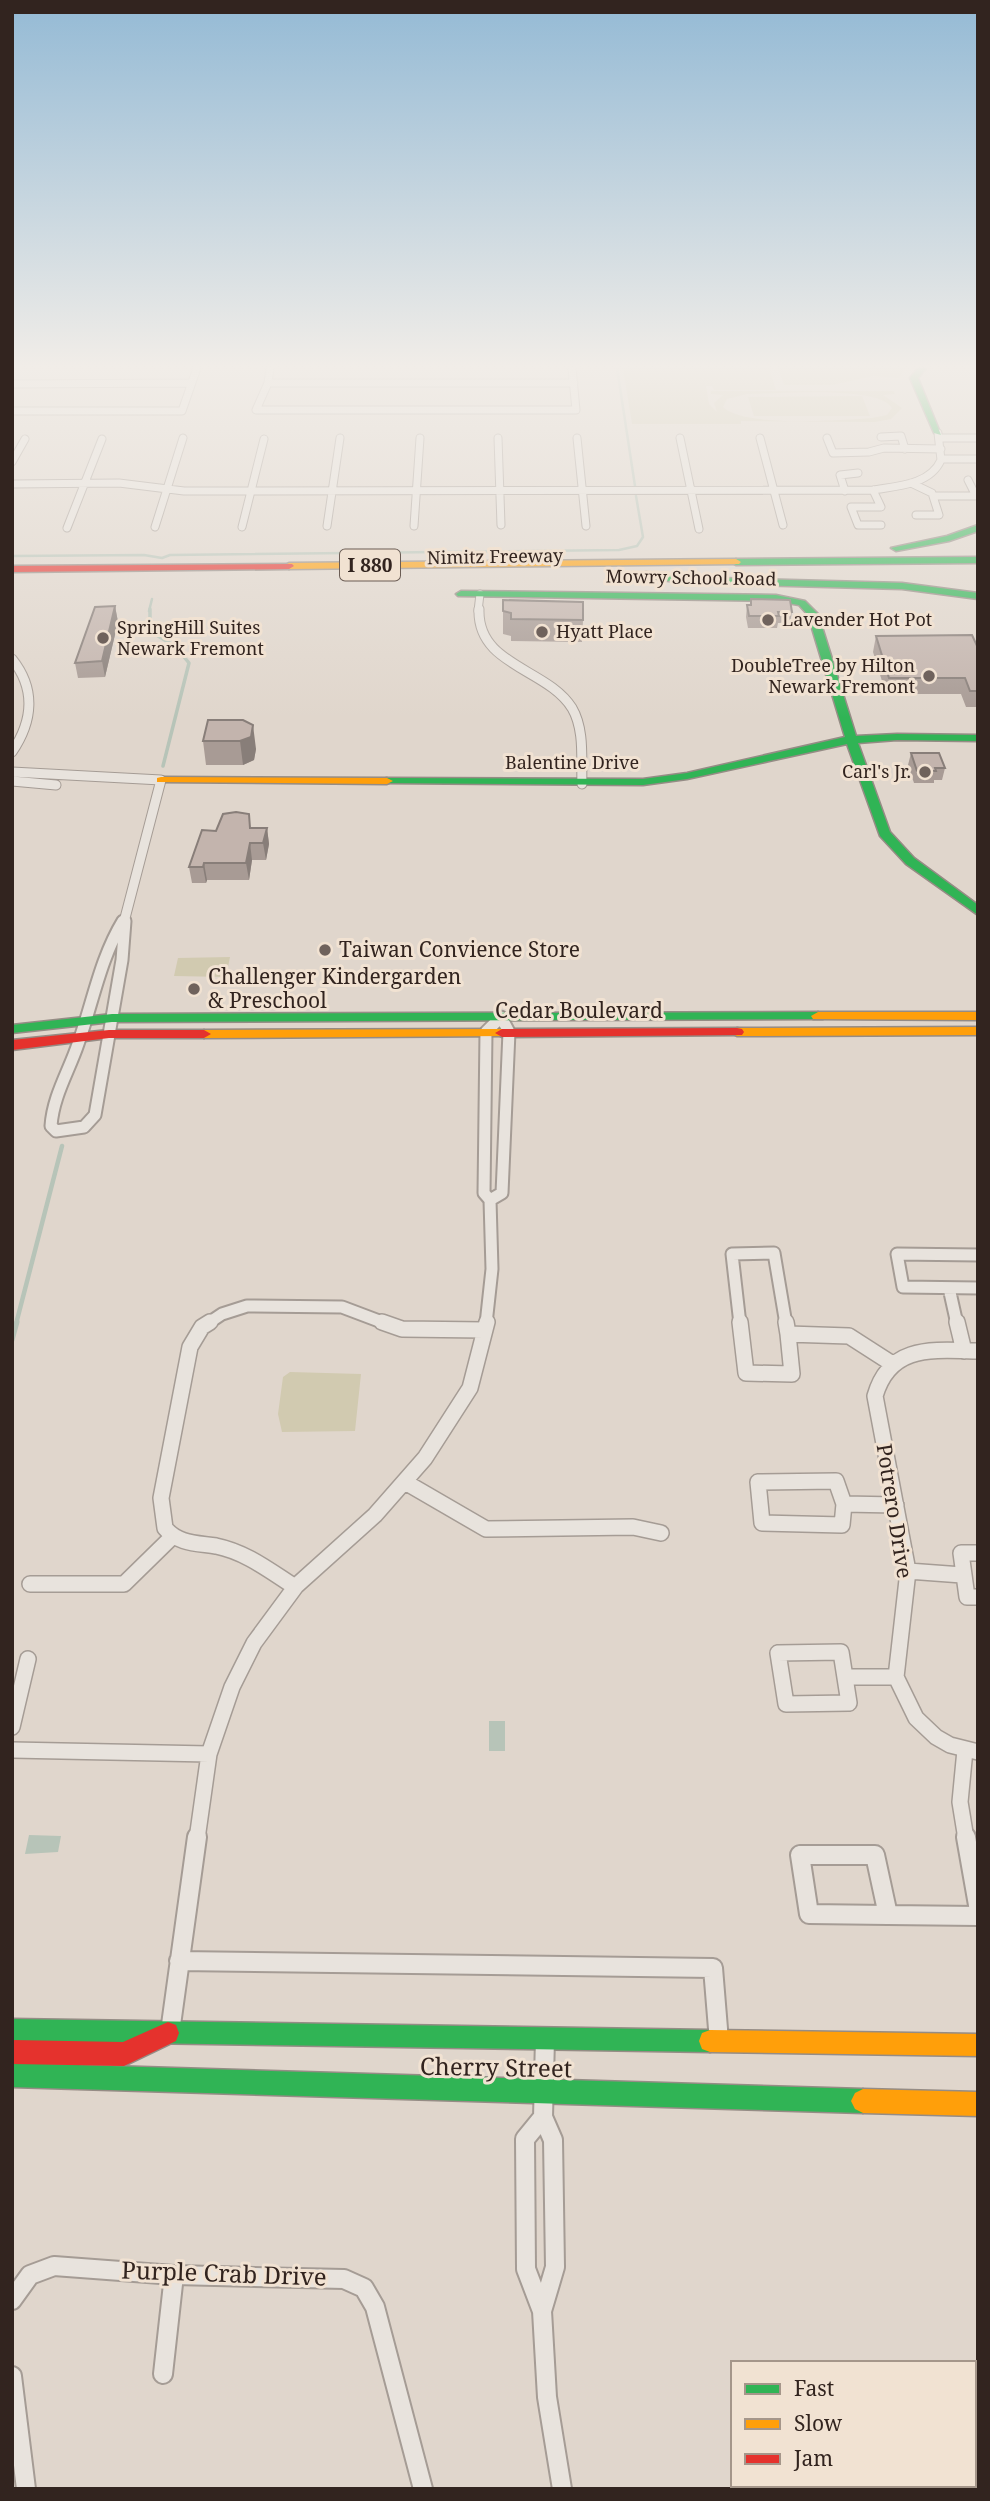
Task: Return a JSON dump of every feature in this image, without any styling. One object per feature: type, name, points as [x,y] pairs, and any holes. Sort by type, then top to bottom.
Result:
[{"type":"main road","points":[[728,561],[906,547],[949,538],[978,528]]},
{"type":"main road","name":"Nimitz Freeway","points":[[12,569],[978,559]]},
{"type":"main road","name":"Nimitz Freeway","points":[[12,581],[978,571]]},
{"type":"main road","points":[[646,575],[682,580],[902,586],[978,596]]},
{"type":"main road","name":"Mowry School Road","points":[[461,594],[776,598],[799,602],[813,614],[874,812],[890,842],[910,862],[978,911]]},
{"type":"main road","name":"Balentine Drive","points":[[161,780],[582,784],[688,777],[799,748],[852,740],[978,738]]},
{"type":"main road","name":"Cedar Boulevard","points":[[12,1029],[500,1017],[978,1016]]},
{"type":"main road","name":"Cedar Boulevard","points":[[111,1026],[486,1032],[978,1031]]},
{"type":"main road","name":"Cedar Boulevard","points":[[12,1045],[83,1028]]},
{"type":"main road","name":"Cherry Street","points":[[12,2030],[978,2045]]},
{"type":"main road","points":[[12,2052],[124,2053],[170,2032]]},
{"type":"main road","name":"Cherry Street","points":[[12,2075],[978,2104]]},
{"type":"street","points":[[67,528],[83,485]]},
{"type":"street","points":[[130,485],[166,490],[249,491],[845,491],[902,485]]},
{"type":"street","points":[[155,527],[168,485]]},
{"type":"street","points":[[242,527],[251,485]]},
{"type":"street","points":[[327,526],[333,485]]},
{"type":"street","points":[[414,526],[417,485]]},
{"type":"street","points":[[500,485],[501,525]]},
{"type":"street","points":[[581,485],[586,526]]},
{"type":"street","points":[[690,485],[699,529]]},
{"type":"street","points":[[772,485],[783,525]]},
{"type":"street","points":[[843,485],[845,491]]},
{"type":"street","points":[[914,485],[933,496],[976,496],[970,485]]},
{"type":"street","points":[[873,490],[881,507],[851,507],[859,525],[881,525]]},
{"type":"street","points":[[916,515],[939,515],[933,496]]},
{"type":"street","points":[[480,594],[479,622],[485,640],[558,693],[572,710],[577,726],[582,784]]},
{"type":"street","points":[[12,659],[25,676],[31,697],[28,724],[12,752]]},
{"type":"street","name":"Balentine Drive","points":[[12,772],[46,776],[135,776],[161,780]]},
{"type":"street","points":[[125,918],[109,945],[83,1028],[55,1101],[51,1126],[56,1131],[82,1129],[92,1124],[111,1026],[125,918],[161,780]]},
{"type":"street","name":"Balentine Drive","points":[[12,781],[42,785],[133,785],[161,780]]},
{"type":"street","points":[[170,2032],[209,1754],[216,1726],[260,1633],[295,1587],[405,1482],[428,1456],[471,1385],[484,1330],[495,1253],[490,1200],[484,1193],[486,1032],[500,1017],[509,1032],[502,1193],[490,1200]]},
{"type":"street","points":[[774,1253],[788,1334],[792,1374],[746,1373],[732,1254],[774,1253]]},
{"type":"street","points":[[978,1255],[897,1254],[903,1287],[978,1288]]},
{"type":"street","points":[[788,1334],[849,1336],[891,1363],[916,1351],[971,1351],[949,1288]]},
{"type":"street","points":[[295,1587],[227,1548],[187,1544],[172,1538],[160,1519],[161,1498],[190,1347],[202,1326],[222,1314],[247,1306],[342,1307],[402,1329],[484,1330]]},
{"type":"street","name":"Potrero Drive","points":[[891,1363],[877,1383],[875,1396],[908,1571],[895,1677]]},
{"type":"street","points":[[836,1481],[844,1504],[842,1525],[762,1523],[758,1482],[836,1481]]},
{"type":"street","points":[[405,1482],[486,1528],[633,1527],[661,1533]]},
{"type":"street","points":[[844,1504],[896,1505]]},
{"type":"street","points":[[30,1584],[124,1584],[172,1538]]},
{"type":"street","points":[[978,1553],[961,1553],[967,1597],[978,1597]]},
{"type":"street","points":[[908,1571],[962,1575]]},
{"type":"street","points":[[841,1652],[846,1677],[849,1703],[786,1704],[778,1653],[841,1652]]},
{"type":"street","points":[[12,1727],[28,1659]]},
{"type":"street","points":[[846,1677],[895,1677],[916,1718],[936,1737],[971,1751],[960,1802],[974,1855],[978,1905]]},
{"type":"street","points":[[12,1750],[209,1754]]},
{"type":"street","points":[[888,1915],[876,1855],[800,1855],[809,1914],[888,1915],[978,1916]]},
{"type":"street","points":[[179,1961],[713,1968],[719,2041]]},
{"type":"street","points":[[542,2311],[555,2267],[553,2140],[543,2118],[545,2039]]},
{"type":"street","points":[[543,2118],[525,2139],[526,2269],[542,2311],[547,2397],[562,2489]]},
{"type":"street","name":"Purple Crab Drive","points":[[12,2300],[30,2275],[54,2266],[174,2275],[344,2278],[364,2288],[375,2307],[423,2489]]},
{"type":"street","points":[[163,2374],[174,2275]]},
{"type":"street","points":[[12,2376],[26,2489]]},
{"type":"shaded area","points":[[230,957],[226,977],[174,976],[178,958]]},
{"type":"shaded area","points":[[290,1372],[361,1374],[355,1431],[282,1432],[278,1414],[283,1377]]},
{"type":"shaded area","points":[[489,1721],[505,1721],[505,1751],[489,1751]]},
{"type":"shaded area","points":[[29,1835],[61,1836],[58,1852],[25,1854]]},
{"type":"building","points":[[751,599],[790,600],[792,612],[778,612],[779,616],[749,616],[747,605],[751,605]]},
{"type":"building","points":[[503,600],[583,602],[583,620],[511,619],[511,613],[503,611]]},
{"type":"building","points":[[115,606],[102,661],[75,663],[95,607]]},
{"type":"building","points":[[972,635],[978,648],[978,691],[970,691],[965,678],[889,678],[876,636]]},
{"type":"building","points":[[208,720],[243,720],[253,725],[251,737],[240,741],[203,741]]},
{"type":"building","points":[[911,753],[939,753],[945,768],[917,771]]},
{"type":"building","points":[[223,814],[249,814],[250,828],[267,828],[263,843],[250,843],[246,863],[204,863],[203,867],[189,867],[202,830],[216,831]]},
{"type":"waterway","points":[[12,556],[144,555],[162,558],[170,555],[619,550],[637,546],[643,537],[636,496]]},
{"type":"waterway","points":[[149,611],[152,599]]},
{"type":"waterway","points":[[150,609],[150,631],[176,647],[189,663],[163,766]]},
{"type":"waterway","points":[[16,1324],[62,1146]]},
{"type":"waterway","points":[[12,1340],[17,1322]]},
{"type":"traffic: fast","points":[[896,548],[949,538],[978,528]]},
{"type":"traffic: fast","points":[[736,562],[978,560]]},
{"type":"traffic: fast","points":[[646,575],[682,580],[902,586],[978,596]]},
{"type":"traffic: fast","points":[[461,594],[776,598],[802,603],[813,614],[862,775],[884,833],[910,861],[978,911]]},
{"type":"traffic: fast","points":[[387,781],[643,782],[687,776],[837,741],[897,737],[978,738]]},
{"type":"traffic: fast","points":[[12,1029],[112,1018],[818,1016]]},
{"type":"traffic: fast","points":[[12,2030],[710,2041]]},
{"type":"traffic: fast","points":[[12,2075],[863,2101]]},
{"type":"traffic: slow","points":[[289,566],[736,562]]},
{"type":"traffic: slow","points":[[161,780],[387,781]]},
{"type":"traffic: slow","points":[[818,1016],[978,1016]]},
{"type":"traffic: slow","points":[[737,1032],[978,1031]]},
{"type":"traffic: slow","points":[[204,1034],[502,1033]]},
{"type":"traffic: slow","points":[[710,2041],[978,2045]]},
{"type":"traffic: slow","points":[[863,2101],[978,2104]]},
{"type":"traffic: jam","points":[[12,569],[289,566]]},
{"type":"traffic: jam","points":[[502,1033],[737,1032]]},
{"type":"traffic: jam","points":[[12,1045],[109,1034],[204,1034]]},
{"type":"traffic: jam","points":[[12,2052],[124,2054],[168,2033]]},
{"type":"place","name":"Lavender Hot Pot","points":[[768,620]]},
{"type":"place","name":"Hyatt Place","points":[[542,632]]},
{"type":"place","name":"SpringHill Suites Newark Fremont","points":[[103,638]]},
{"type":"place","name":"DoubleTree by Hilton Newark Fremont","points":[[929,676]]},
{"type":"place","name":"Carl's Jr.","points":[[925,772]]},
{"type":"place","name":"Taiwan Convience Store","points":[[325,950]]},
{"type":"place","name":"Challenger Kindergarden & Preschool","points":[[194,989]]}]
